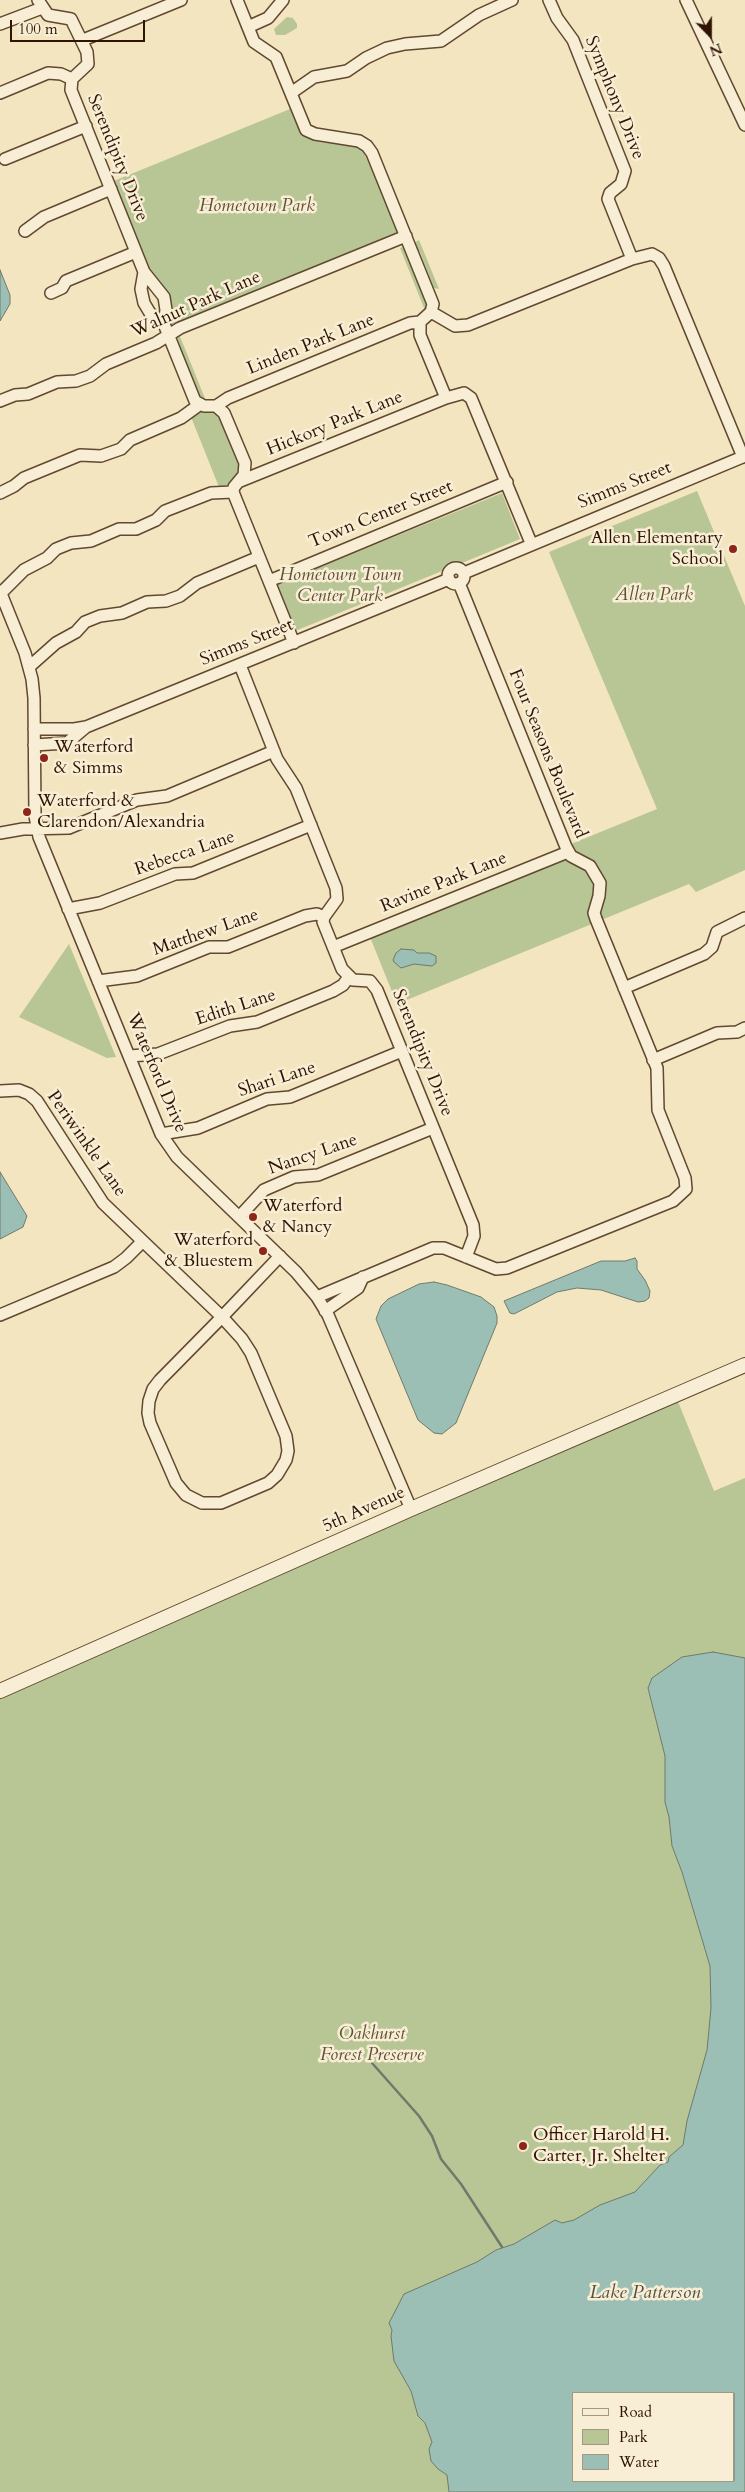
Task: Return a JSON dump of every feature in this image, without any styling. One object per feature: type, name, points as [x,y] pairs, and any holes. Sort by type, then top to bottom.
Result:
[{"type":"street","points":[[82,40],[181,0]]},
{"type":"street","points":[[237,0],[257,46],[270,51],[276,57],[308,132],[359,141],[367,146],[431,296],[433,304],[431,312],[420,322],[420,335],[446,398],[460,393],[471,398],[531,543]]},
{"type":"street","points":[[248,27],[268,18],[283,0]]},
{"type":"street","points":[[291,93],[314,77],[347,71],[366,58],[387,48],[404,44],[441,41],[479,15],[512,0]]},
{"type":"street","name":"Symphony Drive","points":[[549,0],[557,18],[573,40],[625,171],[621,184],[610,194],[608,199],[632,259]]},
{"type":"street","points":[[686,0],[745,125]]},
{"type":"street","points":[[0,24],[40,4]]},
{"type":"street","name":"Serendipity Drive","points":[[40,4],[48,15],[72,18],[82,40],[89,59],[88,64],[72,79],[71,90],[144,272],[164,297],[166,310],[164,324],[195,400],[199,405]]},
{"type":"street","points":[[0,93],[48,73],[61,74],[72,79]]},
{"type":"street","points":[[5,159],[86,126]]},
{"type":"street","points":[[25,231],[44,217],[111,189]]},
{"type":"street","name":"Walnut Park Lane","points":[[0,401],[15,395],[28,394],[57,382],[76,381],[90,376],[106,364],[168,336],[180,328],[406,236]]},
{"type":"street","points":[[51,293],[62,288],[66,281],[136,252]]},
{"type":"street","points":[[431,312],[455,326],[468,325],[632,259],[652,254],[664,266],[744,457]]},
{"type":"street","name":"Serendipity Drive","points":[[144,272],[141,289],[144,303],[150,312],[164,324]]},
{"type":"street","name":"Linden Park Lane","points":[[216,406],[228,398],[410,323],[420,322]]},
{"type":"street","name":"Hickory Park Lane","points":[[0,592],[24,570],[41,562],[56,549],[72,543],[91,541],[119,529],[136,529],[156,520],[165,511],[211,492],[235,487],[446,398]]},
{"type":"street","points":[[0,493],[24,478],[80,455],[101,456],[120,449],[130,440],[181,418],[199,405],[216,406],[224,413],[245,463],[244,475],[235,487],[259,557],[294,642]]},
{"type":"street","name":"Simms Street","points":[[34,730],[86,727],[457,578],[531,543],[744,457]]},
{"type":"street","name":"Town Center Street","points":[[269,581],[507,482]]},
{"type":"street","points":[[29,667],[56,643],[76,632],[85,622],[100,616],[122,613],[147,602],[166,601],[180,596],[197,583],[259,557]]},
{"type":"street","name":"Four Seasons Boulevard","points":[[317,1296],[433,1248],[444,1248],[496,1269],[507,1268],[673,1201],[686,1189],[685,1178],[658,1110],[658,1074],[594,912],[599,896],[600,883],[590,866],[571,856],[568,852],[457,578]]},
{"type":"street","name":"Waterford Drive","points":[[0,592],[29,667],[34,698],[37,829],[161,1134],[177,1158],[240,1216],[317,1296],[411,1509]]},
{"type":"street","points":[[240,665],[274,751],[296,788],[337,894],[335,904],[324,917],[325,929],[342,970],[348,978]]},
{"type":"street","name":"Simms Street","points":[[34,745],[67,743],[86,727]]},
{"type":"street","points":[[0,833],[69,828],[137,800],[167,796],[274,751]]},
{"type":"street","name":"Rebecca Lane","points":[[68,909],[100,903],[175,874],[193,873],[311,825]]},
{"type":"street","name":"Ravine Park Lane","points":[[333,947],[568,852]]},
{"type":"street","name":"Matthew Lane","points":[[98,981],[137,976],[209,947],[228,947],[305,916],[317,914],[324,917]]},
{"type":"street","points":[[624,988],[704,954],[712,947],[717,932],[745,918]]},
{"type":"street","name":"Serendipity Drive","points":[[348,978],[353,980],[365,979],[374,984],[474,1231],[466,1257]]},
{"type":"street","name":"Edith Lane","points":[[128,1056],[158,1054],[230,1026],[257,1022],[333,991],[343,985],[348,978]]},
{"type":"street","points":[[653,1060],[717,1033],[732,1033],[745,1028]]},
{"type":"street","name":"Shari Lane","points":[[161,1134],[198,1128],[267,1099],[290,1097],[402,1051]]},
{"type":"street","name":"Periwinkle Lane","points":[[0,1091],[19,1090],[29,1094],[37,1101],[103,1203],[222,1317]]},
{"type":"street","name":"Nancy Lane","points":[[240,1216],[264,1190],[294,1177],[318,1175],[433,1128]]},
{"type":"street","points":[[0,1315],[114,1267],[142,1242]]},
{"type":"street","points":[[222,1317],[242,1339],[250,1353],[286,1436],[288,1450],[284,1465],[273,1480],[221,1503],[208,1504],[191,1498],[176,1483],[150,1423],[148,1407],[156,1385],[280,1256]]},
{"type":"street","name":"Four Seasons Boulevard","points":[[325,1311],[358,1288],[363,1277]]},
{"type":"street","name":"5th Avenue","points":[[0,1691],[411,1509],[745,1365]]},
{"type":"green space","points":[[287,17],[293,18],[297,28],[285,35],[276,35],[274,29]]},
{"type":"green space","name":"Hometown Park","points":[[290,109],[297,124],[320,142],[361,146],[367,154],[365,155],[399,231],[398,235],[174,326],[169,324],[169,298],[163,285],[149,268],[114,181]]},
{"type":"green space","points":[[419,240],[439,289],[434,288],[420,252],[416,249],[414,243]]},
{"type":"green space","points":[[406,246],[429,308],[422,313],[424,308],[400,248]]},
{"type":"green space","points":[[179,334],[206,401],[198,394],[177,340]]},
{"type":"green space","points":[[203,410],[217,413],[239,464],[239,472],[231,483],[221,487],[219,487],[191,417]]},
{"type":"green space","name":"Allen Park","points":[[697,491],[745,606],[745,870],[696,892],[689,884],[397,1004],[370,937],[575,854],[571,844],[657,809],[549,552]]},
{"type":"green space","name":"Hometown Town Center Park","points":[[502,493],[520,539],[462,563],[449,562],[442,571],[295,631],[276,585]]},
{"type":"green space","points":[[69,944],[116,1057],[107,1058],[19,1017]]},
{"type":"green space","name":"Oakhurst Forest Preserve","points":[[677,1399],[714,1491],[745,1478],[745,2492],[0,2492],[0,1697]]},
{"type":"water","points":[[0,270],[10,295],[10,304],[0,321]]},
{"type":"water","points":[[401,949],[414,950],[417,953],[429,953],[436,956],[436,963],[432,966],[414,964],[401,968],[393,960],[396,953]]},
{"type":"water","points":[[0,1172],[27,1216],[23,1227],[0,1239]]},
{"type":"water","points":[[635,1258],[637,1269],[650,1291],[649,1298],[645,1301],[638,1302],[601,1290],[577,1288],[557,1292],[514,1314],[510,1313],[504,1301],[601,1261],[625,1261]]},
{"type":"water","points":[[434,1282],[481,1297],[494,1307],[497,1316],[497,1323],[456,1423],[442,1434],[434,1433],[418,1420],[376,1319],[381,1306],[388,1299],[419,1284]]},
{"type":"water","name":"Lake Patterson","points":[[713,1652],[745,1658],[745,2492],[449,2492],[447,2475],[431,2461],[429,2449],[432,2442],[425,2423],[418,2416],[411,2391],[394,2361],[392,2330],[389,2323],[404,2294],[477,2262],[496,2250],[514,2244],[555,2220],[562,2223],[574,2220],[600,2205],[635,2192],[660,2165],[668,2162],[669,2157],[683,2145],[687,2121],[707,2050],[711,2008],[710,1966],[682,1872],[672,1846],[669,1817],[665,1802],[665,1756],[648,1688],[652,1678],[682,1657]]},
{"type":"waterway","points":[[372,2063],[419,2116],[432,2136],[441,2159],[461,2184],[502,2247]]},
{"type":"place","name":"Allen Elementary School","points":[[733,549]]},
{"type":"place","name":"Waterford & Simms","points":[[44,758]]},
{"type":"place","name":"Waterford & Clarendon/Alexandria","points":[[27,812]]},
{"type":"place","name":"Waterford & Nancy","points":[[253,1217]]},
{"type":"place","name":"Waterford & Bluestem","points":[[263,1251]]},
{"type":"place","name":"Officer Harold H. Carter, Jr. Shelter","points":[[523,2146]]}]
